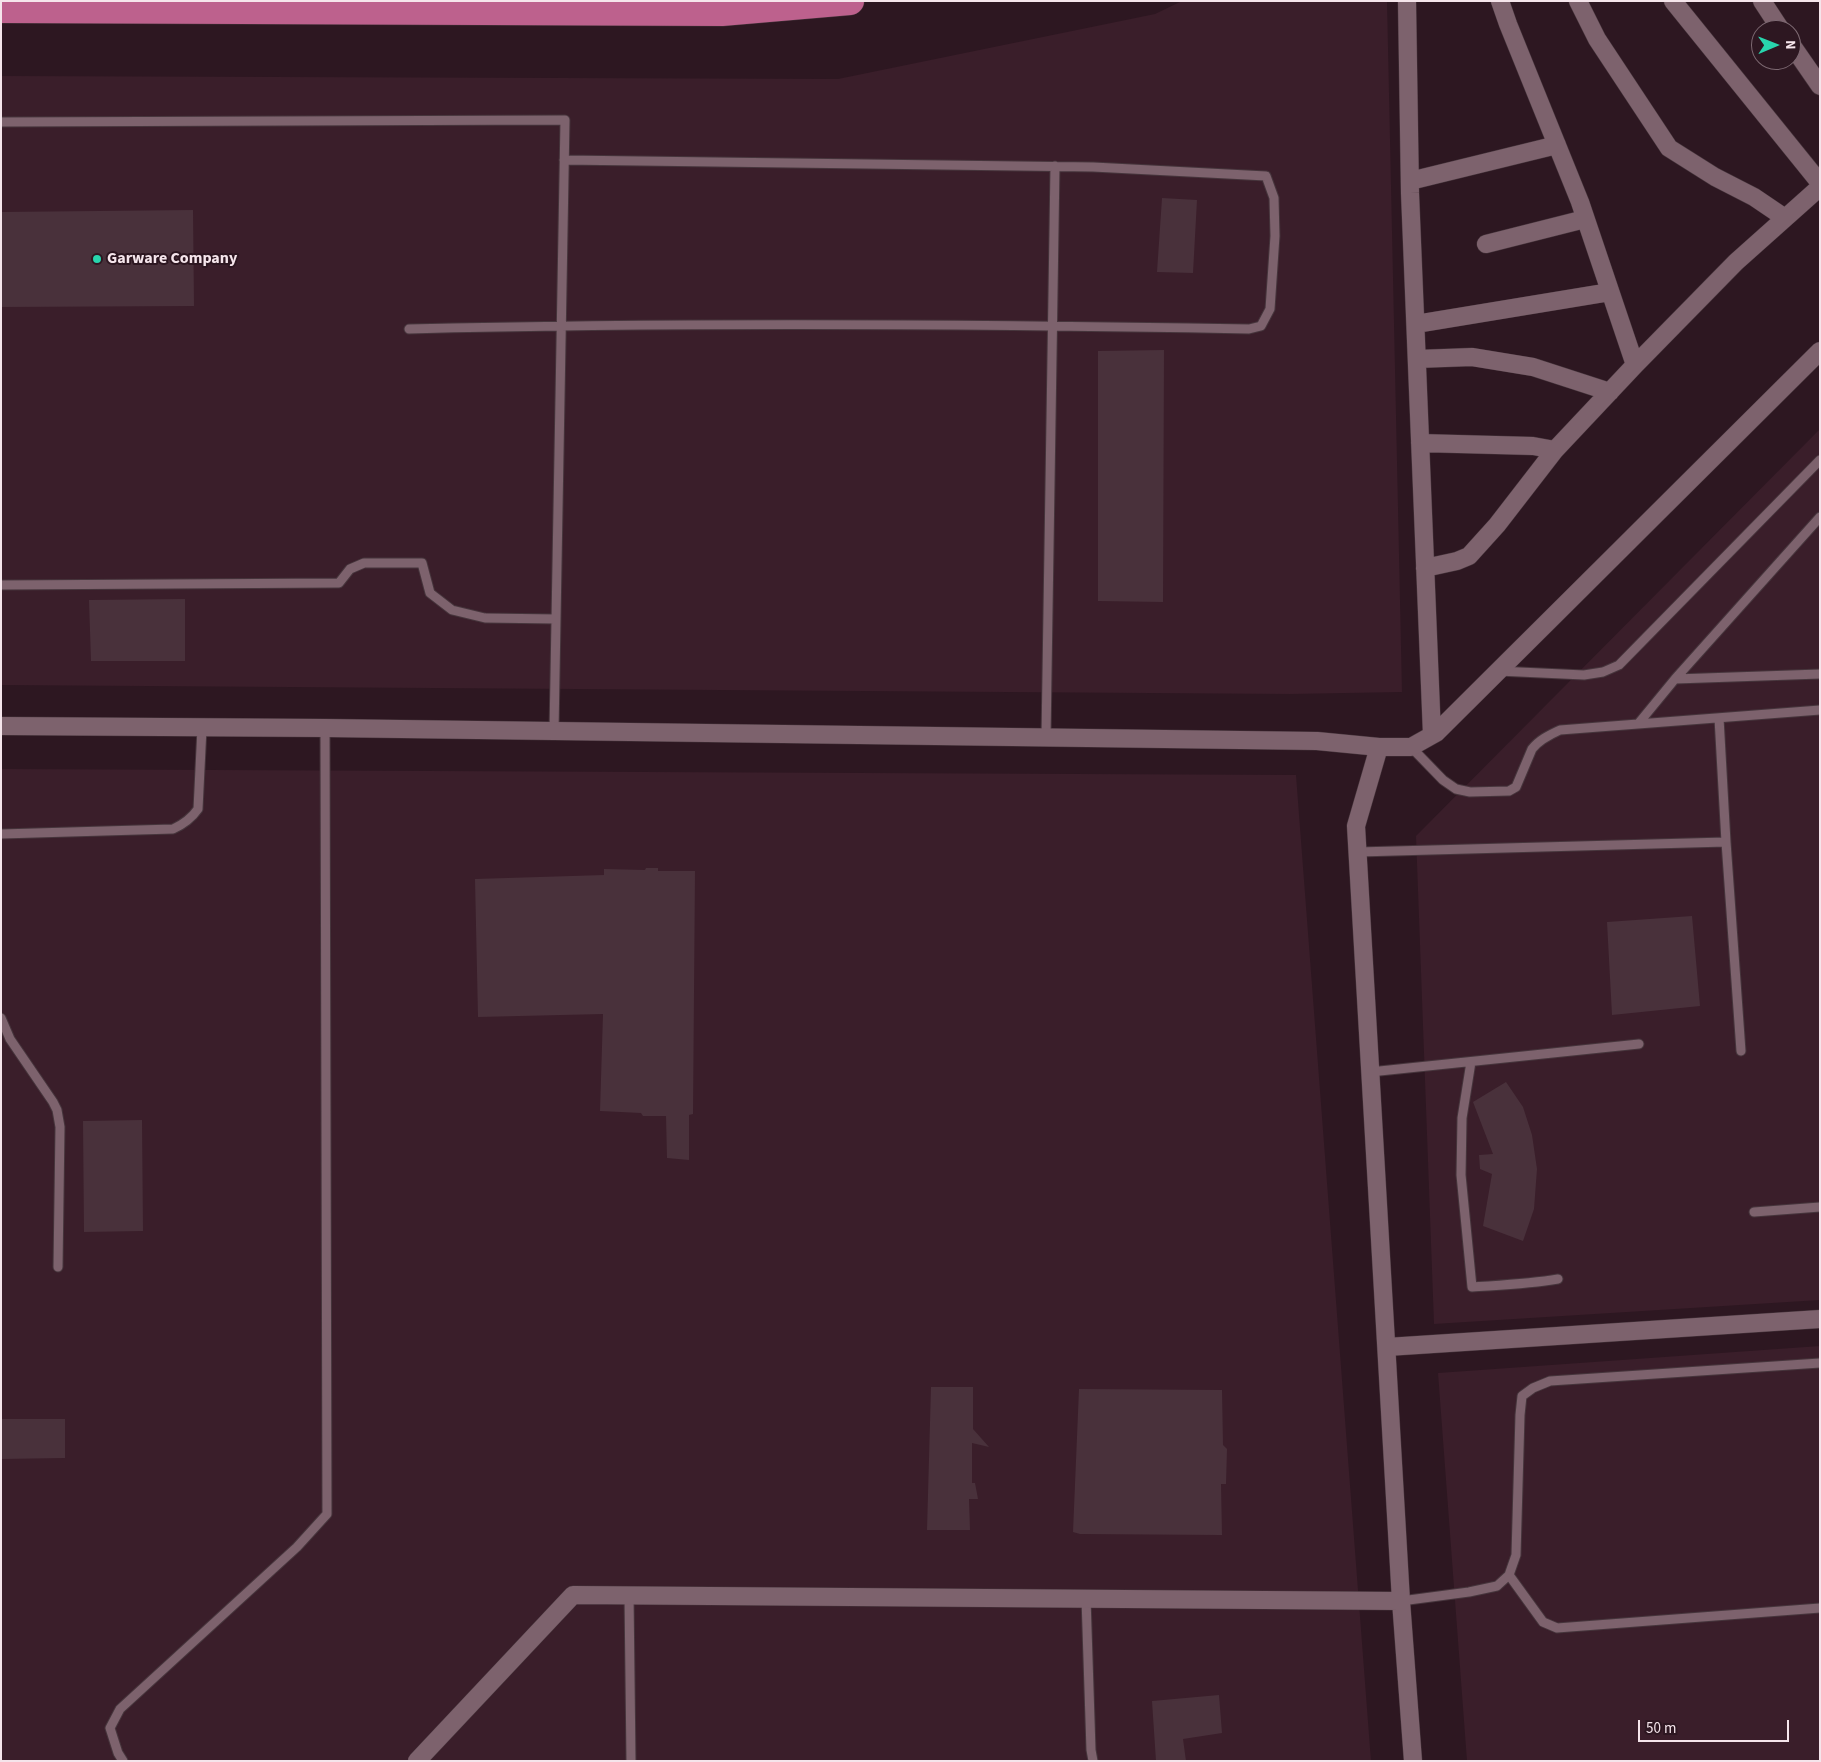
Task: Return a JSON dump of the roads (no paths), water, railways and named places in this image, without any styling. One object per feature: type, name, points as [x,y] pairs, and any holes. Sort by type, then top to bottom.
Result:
[{"type":"highway","points":[[1,9],[722,12],[850,1]]},
{"type":"street","points":[[1407,1],[1410,182],[1432,735]]},
{"type":"street","points":[[1500,1],[1586,219],[1635,365]]},
{"type":"street","points":[[1578,1],[1597,39],[1669,148],[1715,178],[1754,197],[1785,218]]},
{"type":"street","points":[[1425,568],[1457,561],[1469,556],[1497,525],[1556,450],[1635,365],[1736,262],[1820,185],[1673,1]]},
{"type":"street","points":[[1762,1],[1774,20]]},
{"type":"street","points":[[1801,58],[1820,86]]},
{"type":"street","points":[[1410,182],[1557,146]]},
{"type":"street","points":[[1486,244],[1586,219]]},
{"type":"street","points":[[1416,324],[1610,292]]},
{"type":"street","points":[[1,726],[325,728],[1317,741],[1379,747],[1411,747],[1432,735],[1820,351]]},
{"type":"street","points":[[1417,360],[1472,357],[1533,367],[1610,392]]},
{"type":"street","points":[[1420,443],[1533,446],[1556,450]]},
{"type":"street","points":[[1379,747],[1356,826],[1401,1602],[1413,1761]]},
{"type":"street","points":[[1386,1347],[1820,1319]]},
{"type":"street","points":[[417,1761],[573,1595],[1401,1602]]},
{"type":"lane","points":[[1,122],[565,120],[554,731]]},
{"type":"lane","points":[[409,329],[562,326],[1052,325],[1249,329],[1261,326],[1270,309],[1275,236],[1274,198],[1266,176],[1093,166],[564,160]]},
{"type":"lane","points":[[1046,738],[1055,166]]},
{"type":"lane","points":[[1498,671],[1584,675],[1603,672],[1619,665],[1820,460]]},
{"type":"lane","points":[[1638,724],[1675,679],[1820,517]]},
{"type":"lane","points":[[1,585],[339,582],[350,569],[364,563],[422,563],[430,593],[452,610],[485,618],[556,620]]},
{"type":"lane","points":[[1675,679],[1820,674]]},
{"type":"lane","points":[[1411,747],[1443,780],[1456,789],[1470,792],[1509,791],[1516,787],[1532,749],[1536,744],[1560,730],[1820,710]]},
{"type":"lane","points":[[1719,718],[1741,1051]]},
{"type":"lane","points":[[1,834],[173,829],[184,824],[198,808],[202,728]]},
{"type":"lane","points":[[123,1761],[118,1753],[110,1728],[120,1709],[297,1547],[327,1514],[325,728]]},
{"type":"lane","points":[[1358,852],[1726,842]]},
{"type":"lane","points":[[1,1018],[10,1039],[57,1110],[60,1127],[58,1267]]},
{"type":"lane","points":[[1370,1072],[1639,1044]]},
{"type":"lane","points":[[1471,1062],[1462,1118],[1461,1174],[1472,1287],[1528,1284],[1558,1279]]},
{"type":"lane","points":[[1754,1212],[1820,1207]]},
{"type":"lane","points":[[1401,1602],[1497,1586],[1509,1575],[1516,1555],[1522,1396],[1533,1388],[1550,1381],[1820,1362]]},
{"type":"lane","points":[[1509,1575],[1542,1622],[1557,1628],[1820,1608]]},
{"type":"lane","points":[[629,1595],[630,1761]]},
{"type":"lane","points":[[1086,1598],[1091,1750],[1093,1761]]},
{"type":"place","name":"Garware Company","points":[[97,259]]}]
